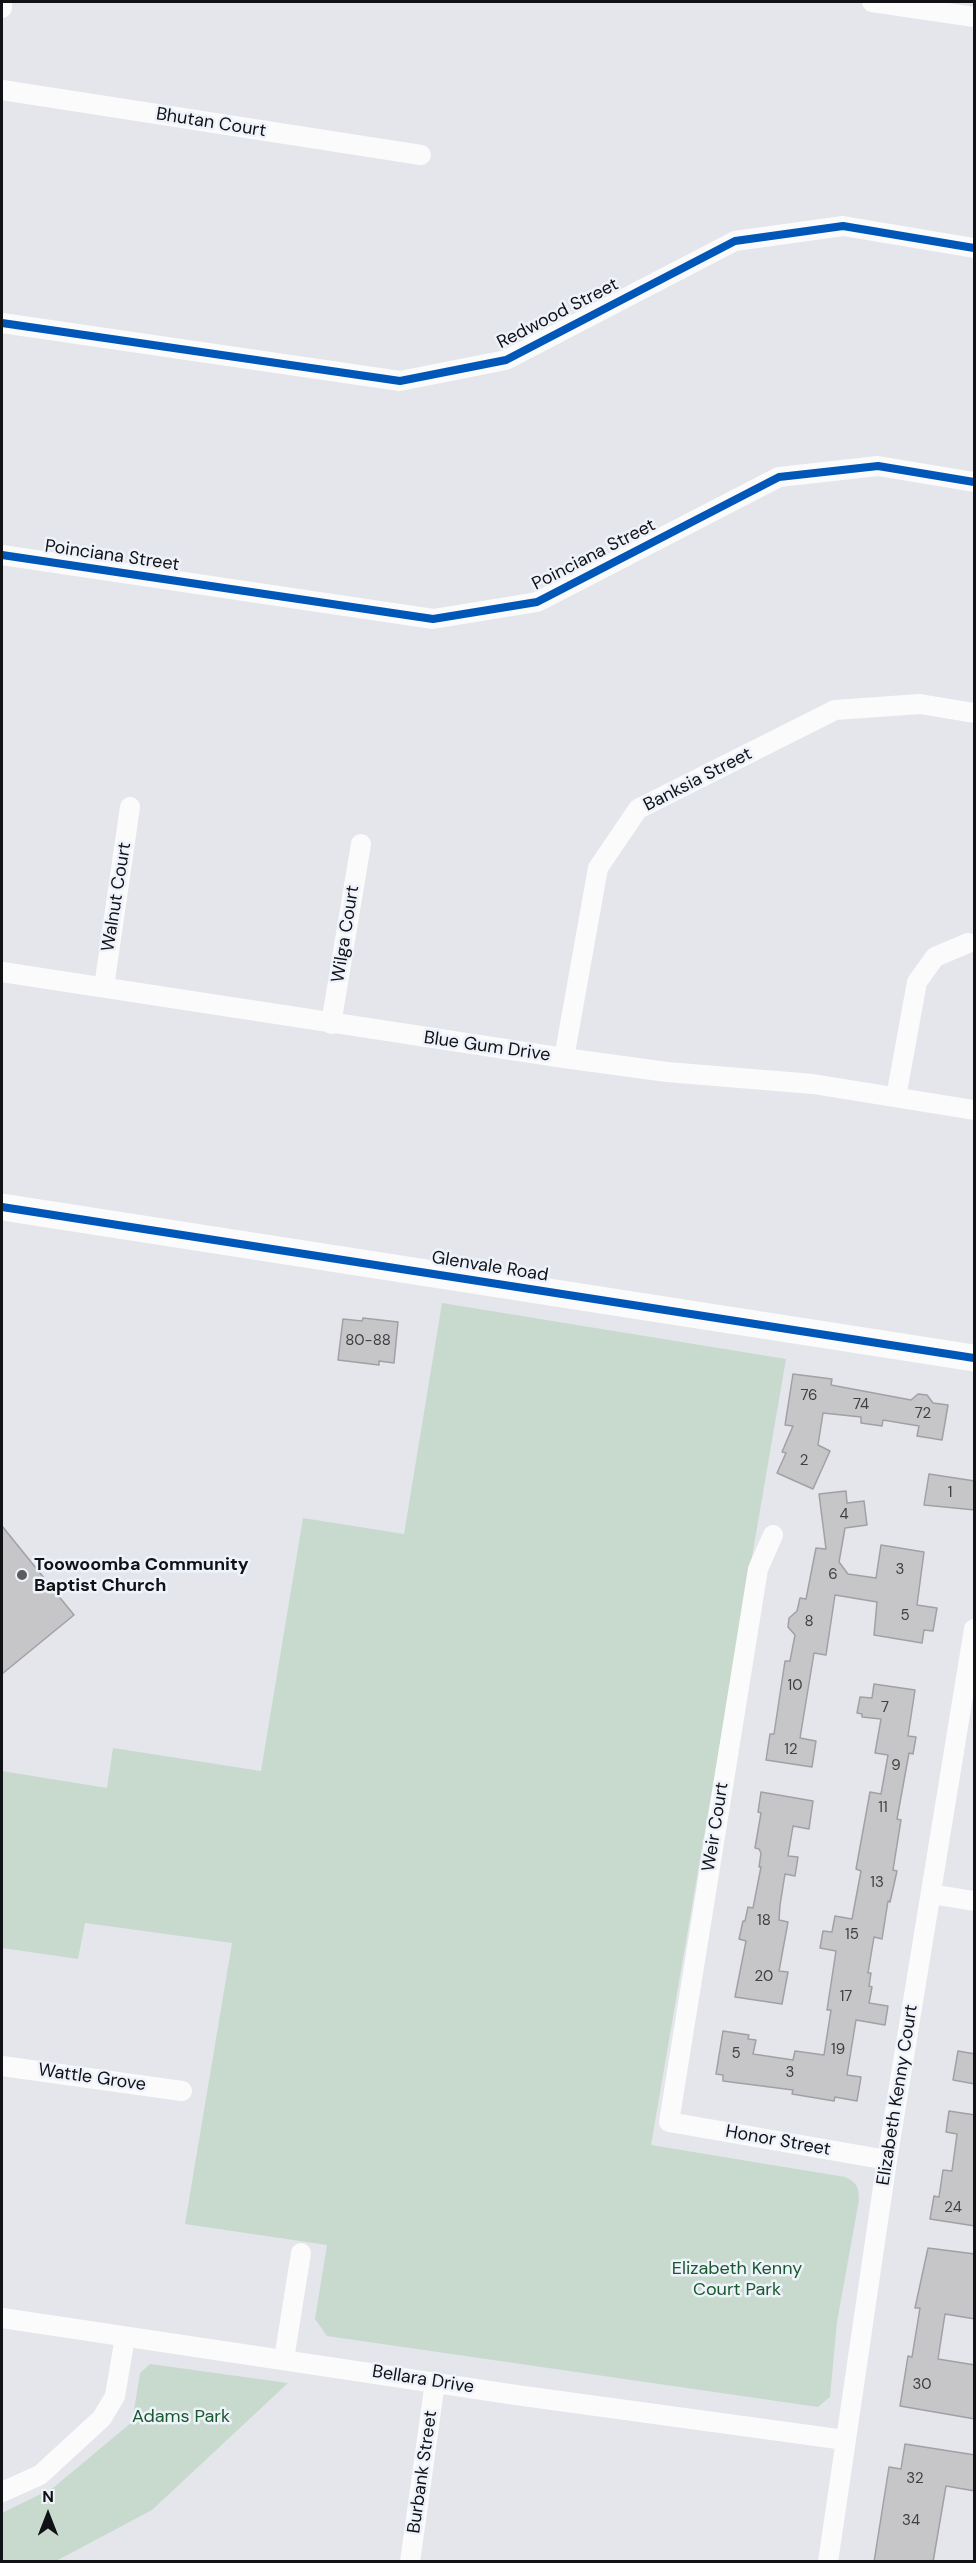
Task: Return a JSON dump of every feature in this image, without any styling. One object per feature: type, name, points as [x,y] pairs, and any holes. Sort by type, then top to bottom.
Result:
[{"type":"street","points":[[2,2],[2,8]]},
{"type":"street","points":[[872,2],[975,17]]},
{"type":"street","name":"Bhutan Court","points":[[2,90],[422,155]]},
{"type":"street","name":"Redwood Street","points":[[2,323],[400,381],[506,360],[735,241],[843,226],[975,248]]},
{"type":"street","name":"Poinciana Street","points":[[2,555],[433,619],[537,602],[779,477],[878,466],[975,482]]},
{"type":"street","name":"Banksia Street","points":[[564,1058],[598,868],[638,809],[834,710],[920,704],[975,713]]},
{"type":"street","name":"Walnut Court","points":[[104,987],[130,807]]},
{"type":"street","name":"Wilga Court","points":[[331,1024],[361,844]]},
{"type":"street","points":[[896,1097],[917,982],[935,957],[968,943]]},
{"type":"street","name":"Blue Gum Drive","points":[[2,972],[564,1058],[667,1072],[813,1084],[975,1110]]},
{"type":"street","name":"Glenvale Road","points":[[2,1207],[975,1358]]},
{"type":"street","name":"Weir Court","points":[[669,2122],[758,1569],[773,1535]]},
{"type":"street","name":"Elizabeth Kenny Court","points":[[828,2562],[887,2160],[975,1629]]},
{"type":"street","points":[[931,1894],[975,1901]]},
{"type":"street","name":"Wattle Grove","points":[[2,2066],[182,2091]]},
{"type":"street","name":"Honor Street","points":[[669,2122],[887,2160]]},
{"type":"street","points":[[284,2359],[301,2253]]},
{"type":"street","name":"Bellara Drive","points":[[2,2318],[845,2440]]},
{"type":"street","points":[[2,2492],[40,2475],[102,2418],[115,2396],[125,2337]]},
{"type":"street","name":"Burbank Street","points":[[410,2562],[435,2382]]},
{"type":"green space","name":"Elizabeth Kenny Court Park","points":[[442,1303],[786,1359],[651,2145],[845,2177],[856,2186],[859,2200],[837,2322],[830,2397],[818,2407],[327,2336],[315,2319],[327,2245],[185,2224],[232,1943],[85,1923],[78,1959],[2,1948],[2,1771],[107,1788],[113,1748],[261,1771],[303,1518],[404,1534]]},
{"type":"green space","name":"Adams Park","points":[[150,2364],[288,2383],[152,2510],[56,2561],[2,2561],[2,2513],[53,2488],[132,2422],[140,2373]]},
{"type":"building","points":[[363,1318],[398,1322],[394,1363],[379,1361],[379,1365],[338,1360],[343,1319],[362,1321]]},
{"type":"building","points":[[793,1374],[832,1379],[831,1385],[911,1400],[918,1394],[927,1395],[933,1403],[948,1405],[942,1440],[917,1436],[919,1426],[883,1420],[882,1426],[861,1423],[861,1417],[823,1413],[818,1445],[830,1451],[813,1489],[777,1473],[786,1453],[782,1452],[793,1426],[785,1425]]},
{"type":"building","points":[[929,1474],[975,1481],[975,1510],[924,1505]]},
{"type":"building","points":[[846,1491],[847,1503],[864,1501],[867,1525],[845,1528],[839,1562],[848,1574],[876,1578],[881,1545],[924,1552],[917,1605],[937,1608],[933,1631],[924,1630],[922,1643],[874,1635],[877,1602],[835,1595],[826,1655],[814,1653],[800,1738],[816,1741],[812,1767],[766,1760],[770,1734],[774,1734],[785,1661],[790,1661],[795,1635],[788,1627],[789,1618],[797,1611],[800,1598],[806,1599],[816,1548],[826,1549],[819,1494]]},
{"type":"building","name":"Toowoomba Community Baptist Church","points":[[2,1526],[74,1615],[2,1674]]},
{"type":"building","points":[[874,1684],[915,1690],[908,1736],[916,1737],[913,1754],[909,1753],[897,1819],[901,1820],[893,1870],[897,1871],[890,1902],[888,1901],[882,1939],[874,1937],[868,1973],[871,1973],[869,1986],[872,1987],[869,2003],[888,2006],[885,2025],[856,2020],[847,2075],[861,2077],[857,2101],[835,2097],[834,2101],[792,2094],[793,2090],[723,2081],[723,2075],[716,2074],[723,2031],[749,2035],[748,2039],[756,2040],[753,2054],[793,2060],[795,2051],[824,2055],[831,2010],[827,2010],[836,1951],[820,1948],[823,1931],[832,1932],[835,1916],[852,1919],[861,1871],[856,1869],[870,1792],[881,1794],[888,1755],[875,1753],[881,1719],[862,1717],[862,1714],[857,1713],[860,1697],[872,1698]]},
{"type":"building","points":[[761,1792],[813,1801],[809,1829],[793,1826],[788,1856],[798,1857],[795,1876],[785,1874],[780,1905],[779,1920],[788,1922],[779,1971],[788,1972],[782,2004],[735,1997],[746,1941],[739,1939],[748,1907],[753,1908],[761,1867],[759,1867],[761,1853],[755,1848],[761,1813],[758,1812]]},
{"type":"building","points":[[958,2051],[975,2054],[975,2084],[953,2080]]},
{"type":"building","points":[[949,2111],[975,2115],[975,2226],[930,2219],[934,2196],[939,2197],[943,2170],[952,2171],[957,2134],[946,2132]]},
{"type":"building","points":[[928,2248],[975,2254],[975,2319],[945,2314],[938,2359],[975,2365],[975,2419],[900,2406],[908,2356],[912,2357],[920,2308],[915,2308]]},
{"type":"building","points":[[905,2444],[975,2455],[975,2491],[946,2486],[933,2562],[874,2562],[889,2467],[901,2469]]},
{"type":"cycle path","points":[[2,323],[400,381],[506,360],[735,241],[843,226],[974,248]]},
{"type":"cycle path","points":[[2,555],[433,619],[537,602],[779,477],[878,466],[974,482]]},
{"type":"cycle path","points":[[2,1207],[974,1358]]},
{"type":"place","name":"Toowoomba Community Baptist Church","points":[[22,1575]]}]
